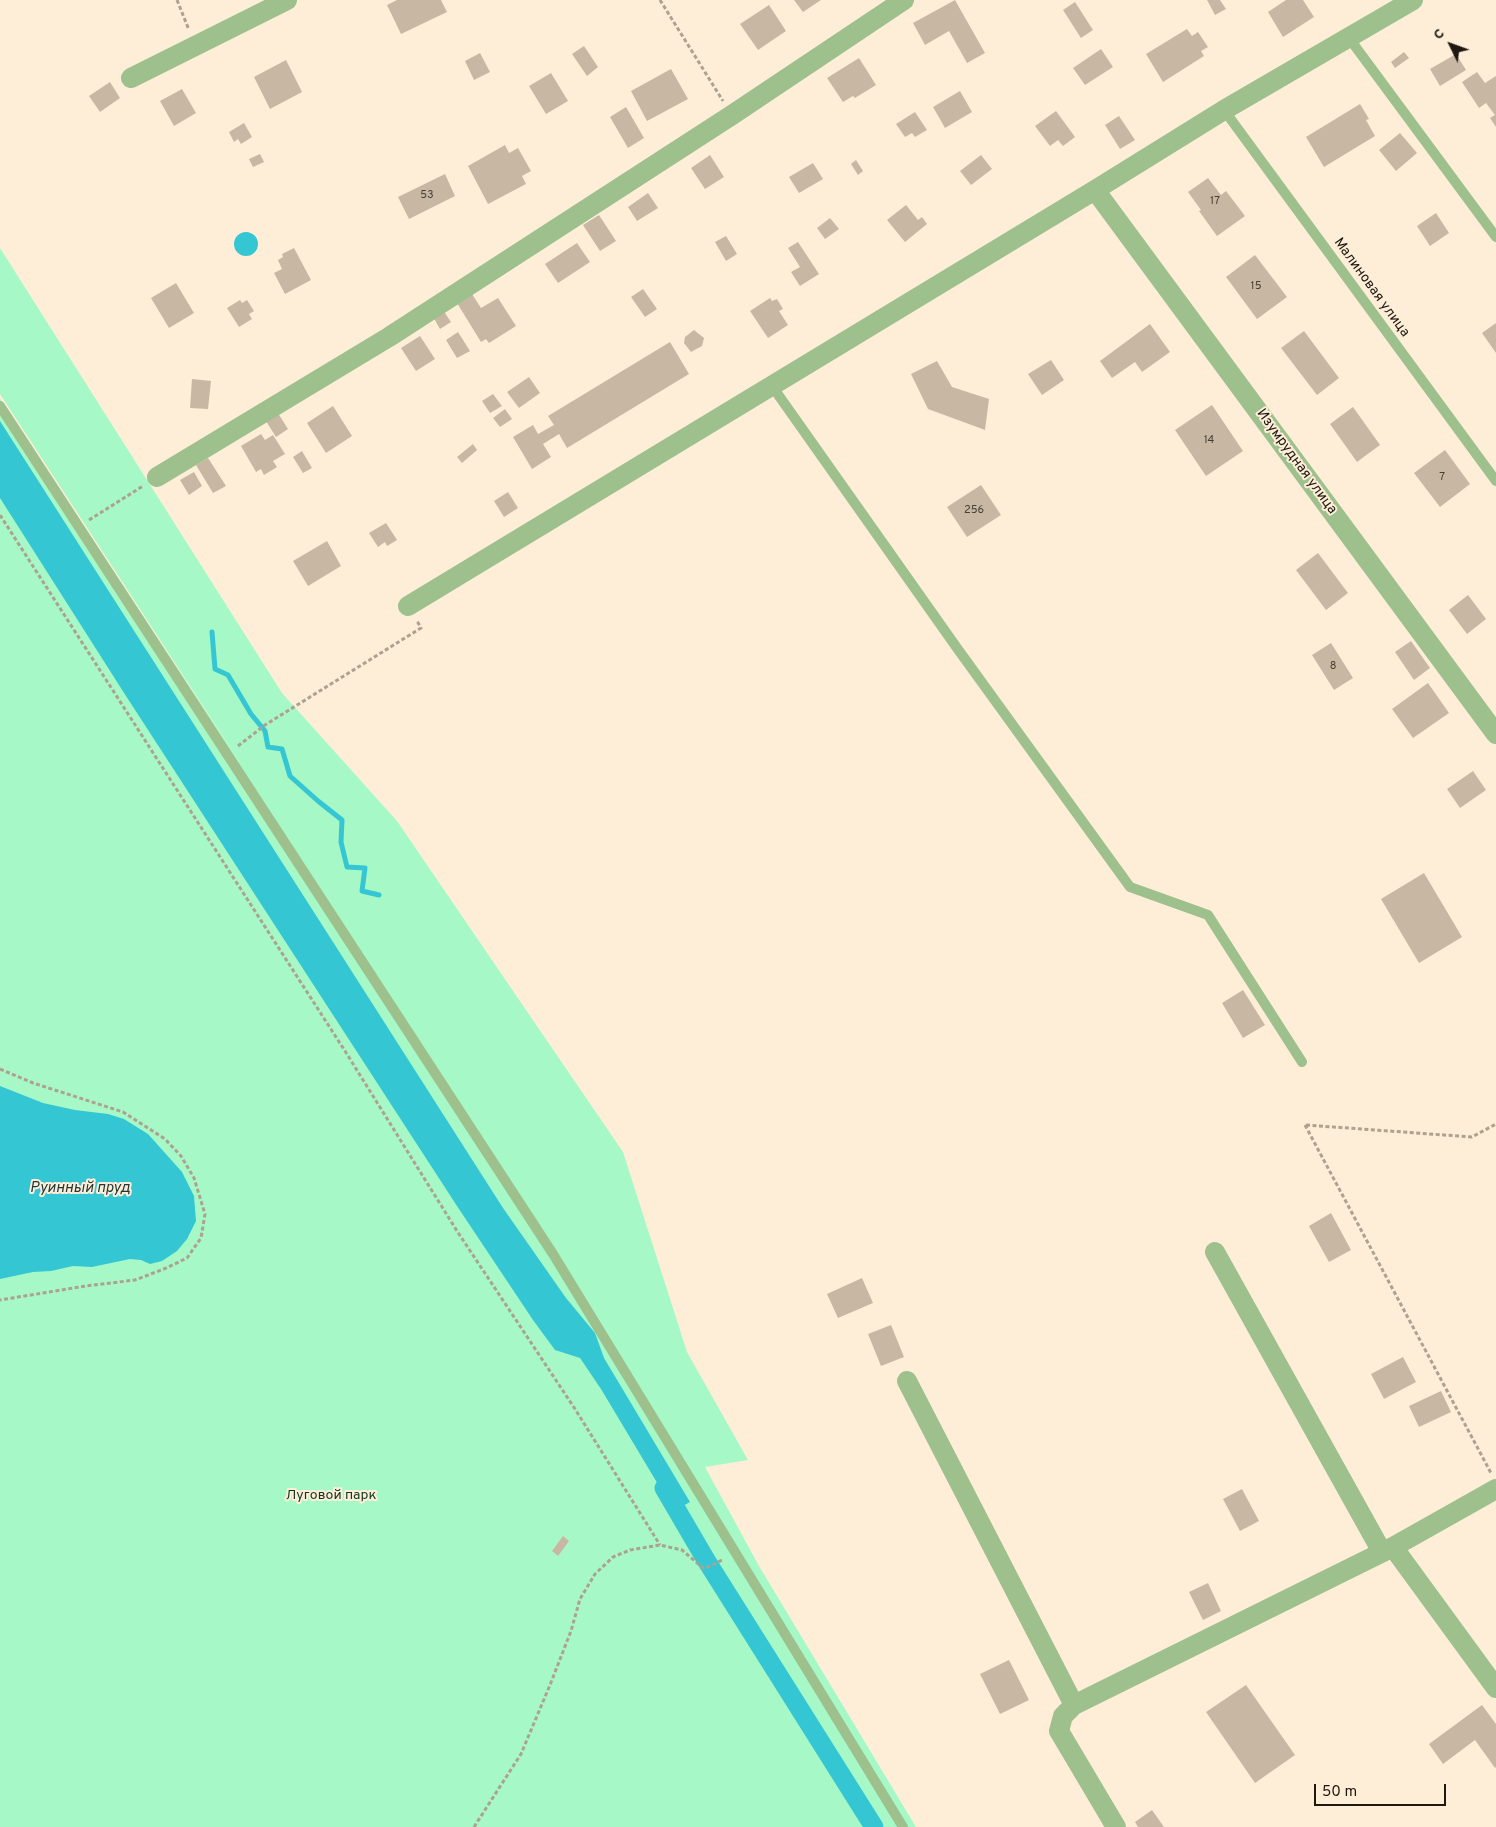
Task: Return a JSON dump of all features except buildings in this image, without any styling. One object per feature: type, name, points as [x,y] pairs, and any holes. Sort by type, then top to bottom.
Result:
[{"type":"street","points":[[132,78],[287,0]]},
{"type":"street","points":[[157,477],[390,337],[732,115],[904,0]]},
{"type":"street","points":[[408,606],[1096,190],[1224,110],[1413,0]]},
{"type":"street","name":"Изумрудная улица","points":[[1096,190],[1496,734]]},
{"type":"street","points":[[1215,1252],[1388,1550],[1496,1688]]},
{"type":"street","points":[[907,1381],[1074,1705]]},
{"type":"street","points":[[1116,1827],[1059,1731],[1062,1716],[1074,1705],[1388,1550],[1494,1481]]},
{"type":"lane","points":[[1349,38],[1496,238]]},
{"type":"lane","name":"Малиновая улица","points":[[1224,110],[1496,481]]},
{"type":"lane","points":[[772,386],[956,648],[1130,887],[1208,915],[1302,1062]]},
{"type":"lane","points":[[0,406],[553,1254],[903,1827]]},
{"type":"path","points":[[177,0],[196,45]]},
{"type":"path","points":[[660,0],[732,115]]},
{"type":"path","points":[[78,527],[157,477]]},
{"type":"path","points":[[0,515],[345,1051],[457,1231],[575,1409],[660,1545]]},
{"type":"path","points":[[251,735],[421,628],[408,606]]},
{"type":"path","points":[[0,1070],[33,1083],[123,1112],[165,1138],[181,1156],[194,1178],[205,1214],[201,1238],[187,1258],[164,1269],[134,1280],[0,1300]]},
{"type":"path","points":[[1494,1481],[1305,1125],[1472,1137],[1496,1124]]},
{"type":"path","points":[[474,1827],[521,1754],[571,1631],[580,1600],[595,1574],[613,1557],[630,1550],[660,1545],[682,1550],[703,1568],[713,1564]]},
{"type":"green space","name":"Луговой парк","points":[[0,248],[282,693],[397,821],[623,1152],[687,1352],[748,1460],[705,1467],[759,1566],[916,1827],[0,1827],[0,399],[248,775],[0,394]]},
{"type":"water","points":[[246,232],[254,236],[258,244],[254,252],[246,256],[238,252],[234,244],[238,236]]},
{"type":"water","points":[[0,421],[503,1208],[566,1298],[595,1333],[604,1358],[690,1502],[674,1511],[601,1389],[580,1358],[555,1350],[533,1320],[126,696],[0,498]]},
{"type":"water","name":"Руинный пруд","points":[[0,1086],[43,1103],[75,1110],[108,1114],[124,1119],[148,1134],[182,1172],[194,1196],[196,1221],[187,1239],[177,1251],[162,1261],[150,1264],[141,1260],[130,1259],[92,1267],[73,1266],[0,1279]]},
{"type":"waterway","points":[[212,632],[215,669],[228,675],[251,714],[265,731],[268,747],[282,749],[290,776],[342,820],[341,842],[347,867],[365,868],[362,891],[379,895]]},
{"type":"waterway","points":[[664,1488],[706,1560],[874,1827]]}]
